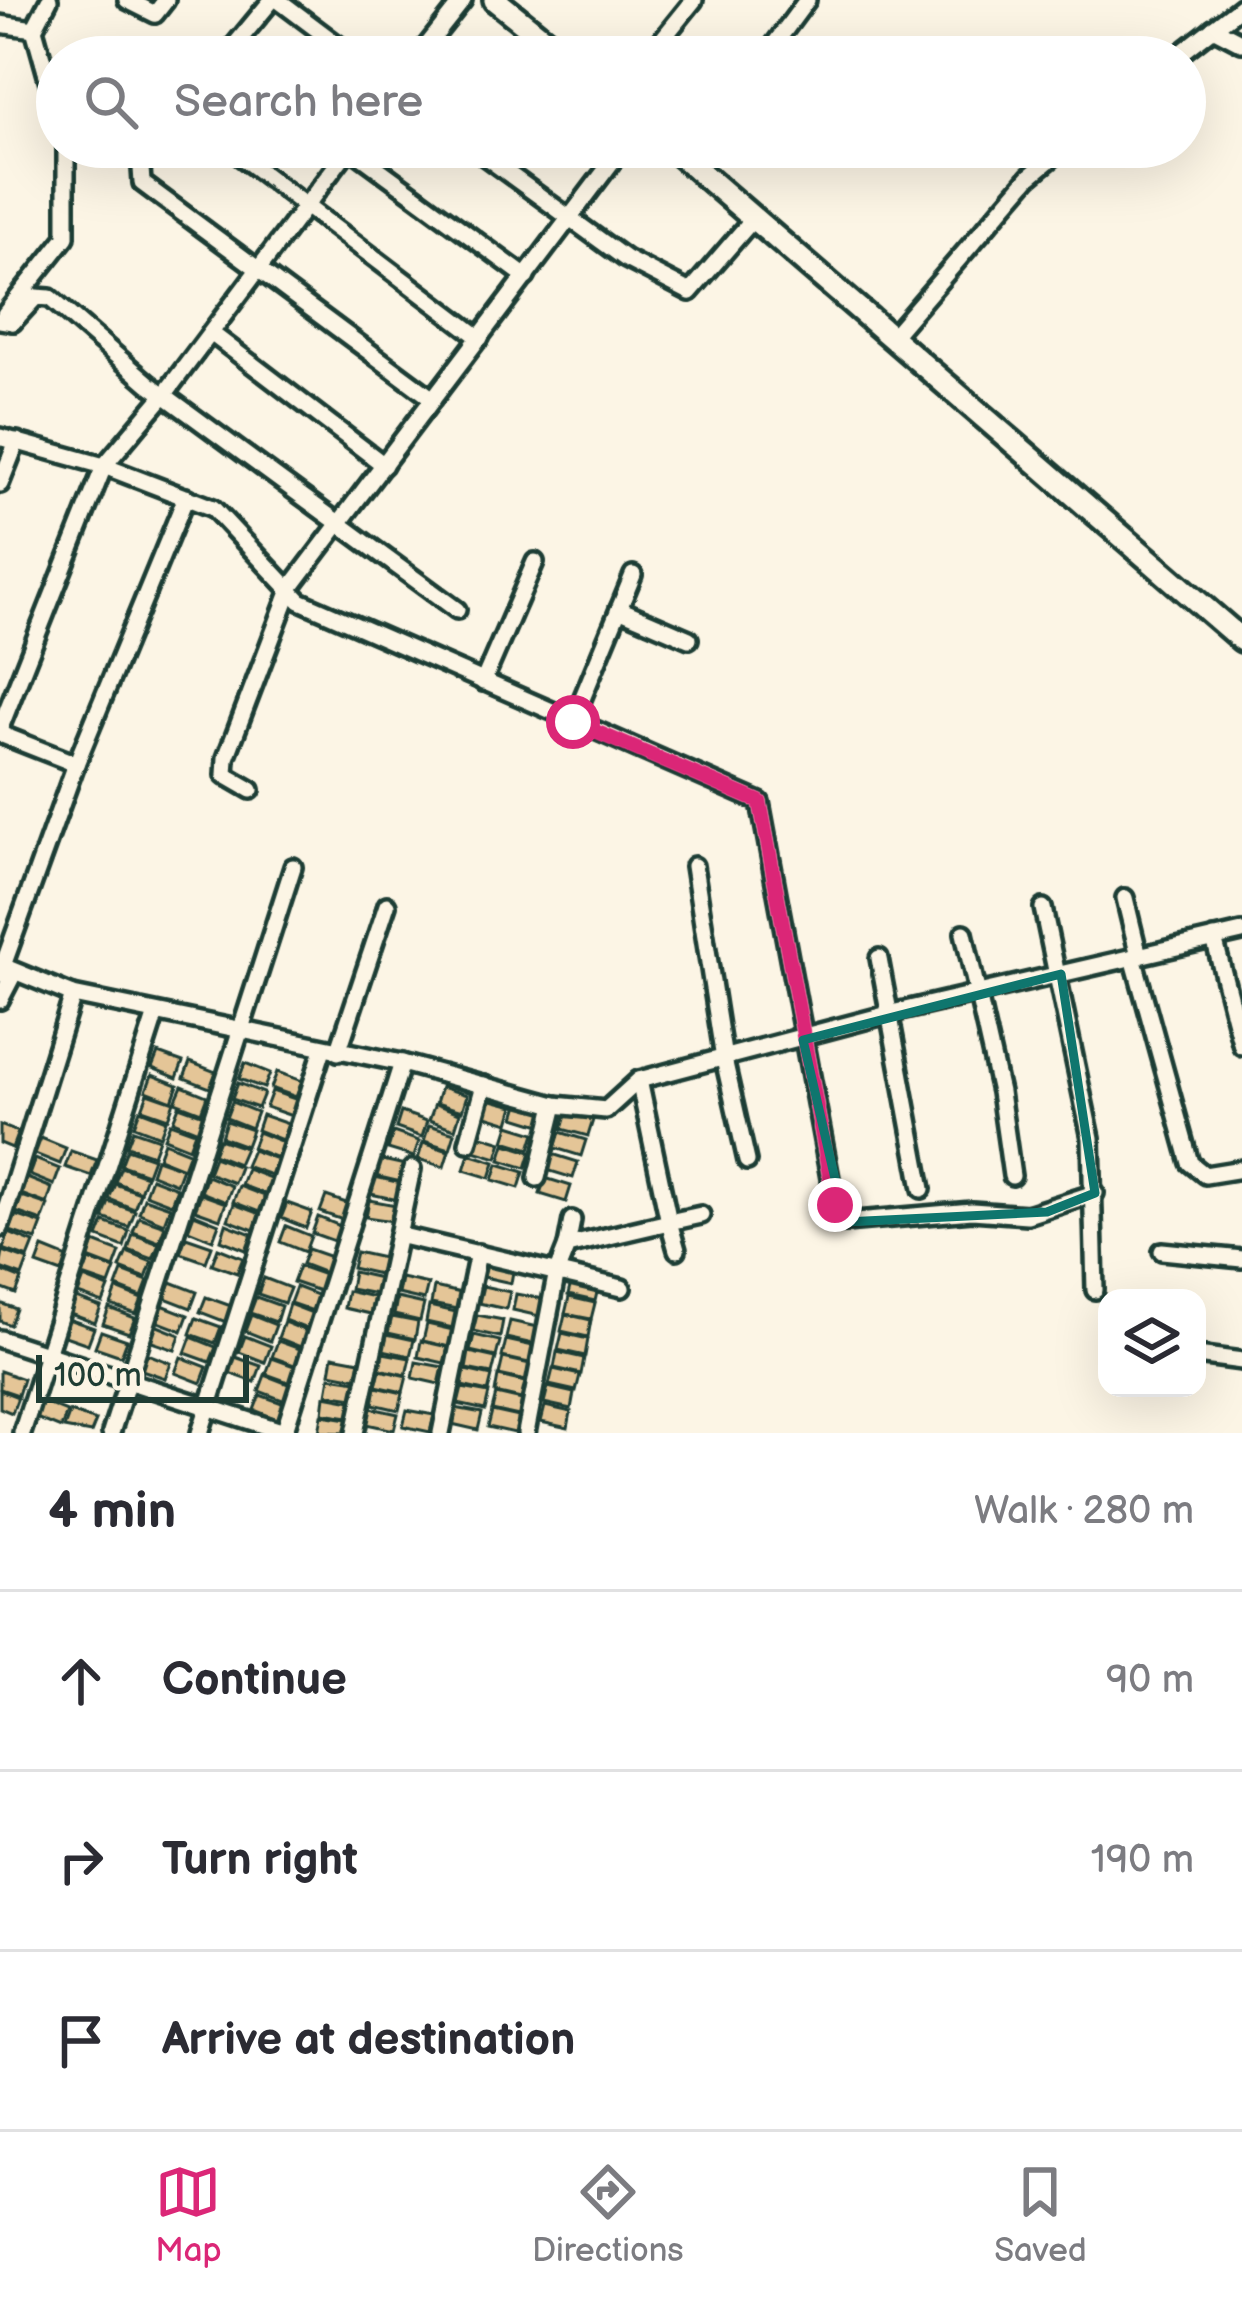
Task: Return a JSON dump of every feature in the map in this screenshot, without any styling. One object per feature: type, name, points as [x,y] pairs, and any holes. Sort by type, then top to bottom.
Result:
[{"type":"main road","points":[[495,0],[540,36]]},
{"type":"main road","points":[[696,168],[1242,640]]},
{"type":"street","points":[[36,36],[34,29],[50,0]]},
{"type":"street","points":[[127,0],[155,14],[166,0]]},
{"type":"street","points":[[243,36],[275,0],[325,36]]},
{"type":"street","points":[[435,36],[463,0]]},
{"type":"street","points":[[665,36],[694,0]]},
{"type":"street","points":[[780,36],[807,0]]},
{"type":"street","points":[[1203,36],[1242,6]]},
{"type":"street","points":[[0,23],[34,29]]},
{"type":"street","points":[[1213,28],[1242,43]]},
{"type":"street","points":[[66,168],[66,238],[5,314],[7,321],[36,296],[50,298],[164,395],[457,610]]},
{"type":"street","points":[[143,168],[142,183],[433,399]]},
{"type":"street","points":[[255,168],[480,338]]},
{"type":"street","points":[[76,764],[0,731],[104,466],[164,395],[335,168]]},
{"type":"street","points":[[378,168],[526,277]]},
{"type":"street","points":[[500,168],[568,220],[690,292],[754,218]]},
{"type":"street","points":[[251,790],[225,775],[226,758],[291,587],[607,168]]},
{"type":"street","points":[[890,339],[1040,168]]},
{"type":"street","points":[[211,333],[384,465]]},
{"type":"street","points":[[0,484],[8,439],[186,496],[213,508],[300,601],[760,802],[835,1205],[845,1222],[972,1211],[1027,1215],[1095,1193]]},
{"type":"street","points":[[0,1000],[5,970],[76,764],[186,496]]},
{"type":"street","points":[[483,682],[535,562]]},
{"type":"street","points":[[573,722],[633,575]]},
{"type":"street","points":[[619,609],[689,639]]},
{"type":"street","points":[[694,866],[724,1059],[747,1161]]},
{"type":"street","points":[[111,1433],[293,867]]},
{"type":"street","points":[[1125,898],[1190,1162],[1205,1174],[1242,1169]]},
{"type":"street","points":[[200,1433],[330,1050],[386,904]]},
{"type":"street","points":[[1043,908],[1061,974],[1091,1138],[1095,1290]]},
{"type":"street","points":[[5,970],[73,995],[402,1064],[555,1105],[606,1110],[639,1080],[892,1013],[1242,932]]},
{"type":"street","points":[[964,933],[1012,1176]]},
{"type":"street","points":[[1214,938],[1242,1046]]},
{"type":"street","points":[[879,958],[922,1189]]},
{"type":"street","points":[[0,1228],[73,995]]},
{"type":"street","points":[[22,1433],[156,1013]]},
{"type":"street","points":[[0,1339],[284,1433],[402,1064]]},
{"type":"street","points":[[639,1080],[677,1250]]},
{"type":"street","points":[[468,1143],[484,1085]]},
{"type":"street","points":[[537,1178],[555,1105]]},
{"type":"street","points":[[355,1433],[412,1169]]},
{"type":"street","points":[[567,1246],[701,1215]]},
{"type":"street","points":[[526,1433],[557,1271],[572,1220]]},
{"type":"street","points":[[398,1234],[622,1288]]},
{"type":"street","points":[[1162,1251],[1242,1259]]},
{"type":"street","points":[[441,1433],[478,1253]]},
{"type":"street","points":[[1206,1356],[1242,1361]]},
{"type":"highlighted area","points":[[1061,974],[1095,1193],[1047,1212],[845,1222],[803,1040]]},
{"type":"building","points":[[158,1053],[183,1062],[177,1078],[152,1068]]},
{"type":"building","points":[[190,1062],[216,1072],[210,1088],[184,1078]]},
{"type":"building","points":[[245,1063],[270,1073],[264,1088],[239,1079]]},
{"type":"building","points":[[277,1072],[302,1081],[296,1097],[271,1088]]},
{"type":"building","points":[[152,1075],[178,1085],[172,1101],[146,1091]]},
{"type":"building","points":[[238,1083],[264,1093],[258,1108],[232,1099]]},
{"type":"building","points":[[182,1086],[207,1096],[201,1112],[175,1102]]},
{"type":"building","points":[[441,1087],[467,1095],[462,1111],[436,1103]]},
{"type":"building","points":[[272,1091],[298,1100],[292,1116],[266,1107]]},
{"type":"building","points":[[148,1093],[174,1102],[168,1118],[142,1109]]},
{"type":"building","points":[[488,1099],[514,1106],[509,1123],[483,1115]]},
{"type":"building","points":[[520,1101],[545,1109],[541,1125],[515,1117]]},
{"type":"building","points":[[232,1102],[257,1112],[251,1128],[226,1118]]},
{"type":"building","points":[[435,1104],[460,1113],[455,1129],[429,1120]]},
{"type":"building","points":[[179,1106],[204,1115],[198,1131],[173,1121]]},
{"type":"building","points":[[140,1110],[166,1120],[160,1136],[134,1126]]},
{"type":"building","points":[[401,1112],[427,1121],[422,1137],[396,1128]]},
{"type":"building","points":[[567,1112],[593,1120],[588,1136],[562,1129]]},
{"type":"building","points":[[262,1115],[288,1124],[282,1140],[257,1130]]},
{"type":"building","points":[[226,1121],[252,1130],[246,1146],[221,1137]]},
{"type":"building","points":[[170,1123],[195,1132],[189,1148],[164,1138]]},
{"type":"building","points":[[0,1125],[18,1132],[12,1148],[0,1143]]},
{"type":"building","points":[[429,1125],[455,1133],[450,1149],[424,1141]]},
{"type":"building","points":[[509,1125],[535,1133],[530,1149],[504,1141]]},
{"type":"building","points":[[133,1130],[159,1139],[153,1155],[127,1146]]},
{"type":"building","points":[[258,1132],[283,1142],[277,1158],[252,1148]]},
{"type":"building","points":[[393,1132],[419,1141],[414,1157],[388,1149]]},
{"type":"building","points":[[560,1132],[586,1140],[581,1156],[555,1148]]},
{"type":"building","points":[[476,1134],[502,1142],[497,1158],[471,1150]]},
{"type":"building","points":[[41,1138],[66,1148],[60,1164],[35,1154]]},
{"type":"building","points":[[219,1139],[245,1148],[238,1164],[213,1154]]},
{"type":"building","points":[[164,1142],[189,1152],[183,1168],[158,1158]]},
{"type":"building","points":[[423,1143],[449,1151],[444,1167],[418,1159]]},
{"type":"building","points":[[505,1144],[531,1152],[526,1168],[500,1160]]},
{"type":"building","points":[[127,1149],[153,1158],[147,1174],[121,1165]]},
{"type":"building","points":[[252,1150],[277,1159],[271,1175],[245,1166]]},
{"type":"building","points":[[71,1151],[97,1160],[91,1176],[65,1167]]},
{"type":"building","points":[[469,1154],[495,1162],[490,1178],[464,1170]]},
{"type":"building","points":[[552,1154],[578,1162],[573,1178],[547,1170]]},
{"type":"building","points":[[214,1157],[240,1167],[234,1183],[208,1173]]},
{"type":"building","points":[[35,1159],[60,1169],[54,1185],[29,1175]]},
{"type":"building","points":[[156,1159],[182,1168],[176,1184],[151,1174]]},
{"type":"building","points":[[378,1159],[405,1165],[401,1182],[375,1176]]},
{"type":"building","points":[[498,1164],[524,1172],[519,1188],[493,1180]]},
{"type":"building","points":[[121,1167],[146,1176],[140,1192],[115,1182]]},
{"type":"building","points":[[247,1169],[273,1179],[267,1195],[241,1185]]},
{"type":"building","points":[[207,1176],[232,1186],[226,1202],[201,1192]]},
{"type":"building","points":[[375,1177],[401,1183],[398,1200],[371,1194]]},
{"type":"building","points":[[27,1178],[52,1188],[47,1204],[21,1194]]},
{"type":"building","points":[[151,1178],[177,1188],[171,1204],[145,1194]]},
{"type":"building","points":[[545,1178],[571,1186],[566,1202],[540,1194]]},
{"type":"building","points":[[115,1184],[140,1193],[134,1209],[109,1199]]},
{"type":"building","points":[[239,1186],[265,1196],[259,1212],[233,1202]]},
{"type":"building","points":[[201,1194],[226,1203],[220,1219],[195,1210]]},
{"type":"building","points":[[22,1196],[48,1205],[42,1221],[16,1212]]},
{"type":"building","points":[[326,1196],[352,1205],[346,1221],[320,1212]]},
{"type":"building","points":[[144,1198],[170,1207],[164,1223],[139,1213]]},
{"type":"building","points":[[369,1200],[396,1205],[393,1221],[366,1217]]},
{"type":"building","points":[[109,1202],[135,1211],[129,1227],[103,1218]]},
{"type":"building","points":[[287,1203],[312,1212],[306,1228],[281,1218]]},
{"type":"building","points":[[234,1204],[260,1214],[254,1230],[228,1220]]},
{"type":"building","points":[[194,1214],[219,1224],[213,1240],[188,1230]]},
{"type":"building","points":[[16,1215],[42,1224],[36,1240],[10,1231]]},
{"type":"building","points":[[139,1217],[165,1226],[159,1242],[133,1232]]},
{"type":"building","points":[[318,1217],[343,1227],[337,1242],[312,1233]]},
{"type":"building","points":[[104,1222],[129,1231],[124,1247],[98,1237]]},
{"type":"building","points":[[226,1224],[252,1234],[246,1250],[221,1240]]},
{"type":"building","points":[[286,1226],[311,1236],[305,1252],[280,1242]]},
{"type":"building","points":[[9,1233],[34,1243],[28,1258],[3,1249]]},
{"type":"building","points":[[133,1234],[159,1244],[153,1259],[128,1250]]},
{"type":"building","points":[[186,1237],[212,1246],[206,1262],[180,1253]]},
{"type":"building","points":[[94,1242],[120,1252],[114,1268],[88,1258]]},
{"type":"building","points":[[43,1248],[68,1258],[62,1273],[37,1264]]},
{"type":"building","points":[[218,1248],[243,1258],[237,1273],[212,1264]]},
{"type":"building","points":[[308,1249],[334,1258],[328,1274],[302,1264]]},
{"type":"building","points":[[3,1251],[28,1260],[22,1276],[0,1268]]},
{"type":"building","points":[[127,1252],[152,1262],[146,1278],[120,1268]]},
{"type":"building","points":[[356,1252],[383,1258],[379,1274],[352,1268]]},
{"type":"building","points":[[89,1260],[115,1269],[109,1285],[83,1276]]},
{"type":"building","points":[[488,1261],[514,1266],[511,1283],[484,1277]]},
{"type":"building","points":[[299,1266],[325,1275],[319,1291],[293,1282]]},
{"type":"building","points":[[0,1270],[22,1279],[16,1294],[0,1288]]},
{"type":"building","points":[[122,1271],[148,1281],[142,1297],[116,1287]]},
{"type":"building","points":[[353,1272],[380,1278],[376,1294],[350,1289]]},
{"type":"building","points":[[84,1278],[109,1288],[103,1303],[78,1294]]},
{"type":"building","points":[[264,1278],[290,1288],[284,1303],[258,1294]]},
{"type":"building","points":[[401,1278],[428,1284],[424,1300],[398,1294]]},
{"type":"building","points":[[572,1279],[599,1284],[595,1301],[568,1295]]},
{"type":"building","points":[[171,1282],[197,1292],[191,1308],[165,1298]]},
{"type":"building","points":[[483,1286],[510,1292],[506,1309],[479,1303]]},
{"type":"building","points":[[296,1287],[322,1297],[316,1312],[290,1303]]},
{"type":"building","points":[[434,1287],[461,1293],[457,1309],[431,1304]]},
{"type":"building","points":[[117,1289],[142,1299],[136,1314],[111,1305]]},
{"type":"building","points":[[347,1291],[374,1297],[370,1314],[344,1308]]},
{"type":"building","points":[[516,1294],[543,1299],[539,1316],[513,1310]]},
{"type":"building","points":[[206,1297],[231,1306],[226,1322],[200,1312]]},
{"type":"building","points":[[256,1297],[281,1306],[276,1322],[250,1313]]},
{"type":"building","points":[[569,1297],[595,1303],[591,1319],[565,1314]]},
{"type":"building","points":[[76,1298],[101,1307],[95,1323],[70,1314]]},
{"type":"building","points":[[397,1298],[424,1304],[420,1321],[394,1315]]},
{"type":"building","points":[[0,1303],[16,1309],[10,1325],[0,1321]]},
{"type":"building","points":[[289,1304],[315,1314],[309,1330],[284,1320]]},
{"type":"building","points":[[162,1305],[188,1315],[182,1331],[156,1321]]},
{"type":"building","points":[[429,1306],[456,1312],[453,1328],[426,1322]]},
{"type":"building","points":[[109,1308],[135,1318],[129,1333],[103,1324]]},
{"type":"building","points":[[565,1314],[591,1320],[588,1337],[561,1331]]},
{"type":"building","points":[[251,1315],[276,1325],[270,1341],[245,1331]]},
{"type":"building","points":[[477,1315],[503,1320],[500,1337],[473,1331]]},
{"type":"building","points":[[392,1317],[418,1322],[415,1339],[388,1333]]},
{"type":"building","points":[[196,1318],[221,1327],[215,1343],[190,1334]]},
{"type":"building","points":[[68,1319],[94,1328],[88,1344],[62,1335]]},
{"type":"building","points":[[510,1321],[537,1327],[533,1344],[506,1338]]},
{"type":"building","points":[[284,1322],[309,1332],[303,1348],[278,1338]]},
{"type":"building","points":[[427,1324],[453,1330],[449,1347],[423,1341]]},
{"type":"building","points":[[155,1325],[180,1335],[175,1350],[149,1341]]},
{"type":"building","points":[[101,1331],[127,1340],[121,1356],[95,1347]]},
{"type":"building","points":[[562,1333],[588,1339],[585,1356],[558,1350]]},
{"type":"building","points":[[387,1334],[414,1340],[410,1356],[383,1350]]},
{"type":"building","points":[[474,1335],[500,1341],[496,1357],[470,1351]]},
{"type":"building","points":[[245,1336],[271,1346],[265,1362],[239,1352]]},
{"type":"building","points":[[191,1337],[216,1347],[210,1362],[185,1353]]},
{"type":"building","points":[[506,1340],[533,1346],[529,1363],[502,1357]]},
{"type":"building","points":[[278,1341],[303,1350],[297,1366],[272,1357]]},
{"type":"building","points":[[421,1341],[448,1347],[444,1363],[418,1357]]},
{"type":"building","points":[[469,1352],[496,1358],[492,1374],[466,1369]]},
{"type":"building","points":[[557,1352],[584,1358],[581,1374],[554,1368]]},
{"type":"building","points":[[145,1353],[171,1363],[165,1378],[139,1369]]},
{"type":"building","points":[[383,1353],[410,1358],[406,1375],[379,1369]]},
{"type":"building","points":[[333,1356],[360,1361],[357,1378],[330,1373]]},
{"type":"building","points":[[181,1357],[207,1367],[201,1383],[175,1373]]},
{"type":"building","points":[[235,1357],[261,1366],[255,1382],[229,1373]]},
{"type":"building","points":[[272,1358],[297,1367],[291,1383],[266,1374]]},
{"type":"building","points":[[503,1358],[530,1364],[526,1381],[499,1375]]},
{"type":"building","points":[[416,1362],[443,1367],[439,1384],[413,1378]]},
{"type":"building","points":[[553,1369],[580,1375],[576,1391],[549,1385]]},
{"type":"building","points":[[380,1370],[407,1376],[403,1392],[376,1386]]},
{"type":"building","points":[[465,1370],[492,1376],[488,1392],[462,1386]]},
{"type":"building","points":[[0,1371],[23,1379],[18,1395],[0,1389]]},
{"type":"building","points":[[265,1375],[291,1385],[285,1401],[259,1391]]},
{"type":"building","points":[[498,1376],[525,1382],[521,1399],[495,1393]]},
{"type":"building","points":[[330,1377],[357,1381],[354,1398],[327,1394]]},
{"type":"building","points":[[376,1387],[403,1393],[399,1410],[373,1404]]},
{"type":"building","points":[[548,1387],[574,1393],[571,1409],[544,1403]]},
{"type":"building","points":[[462,1388],[489,1393],[485,1410],[458,1404]]},
{"type":"building","points":[[0,1390],[18,1397],[12,1413],[0,1408]]},
{"type":"building","points":[[496,1394],[522,1400],[519,1416],[492,1410]]},
{"type":"building","points":[[260,1395],[285,1404],[279,1420],[254,1410]]},
{"type":"building","points":[[325,1396],[352,1401],[349,1417],[323,1413]]},
{"type":"building","points":[[42,1402],[67,1412],[61,1428],[36,1418]]},
{"type":"building","points":[[545,1406],[571,1412],[568,1428],[541,1422]]},
{"type":"building","points":[[371,1408],[398,1414],[394,1430],[367,1424]]},
{"type":"building","points":[[455,1408],[482,1413],[478,1430],[452,1424]]},
{"type":"building","points":[[407,1410],[434,1415],[430,1432],[403,1426]]},
{"type":"building","points":[[492,1411],[519,1417],[515,1433],[488,1427]]},
{"type":"building","points":[[70,1412],[96,1421],[91,1433],[64,1428]]},
{"type":"building","points":[[322,1415],[348,1419],[346,1433],[319,1432]]},
{"type":"route","points":[[573,722],[760,802],[835,1205]]}]
